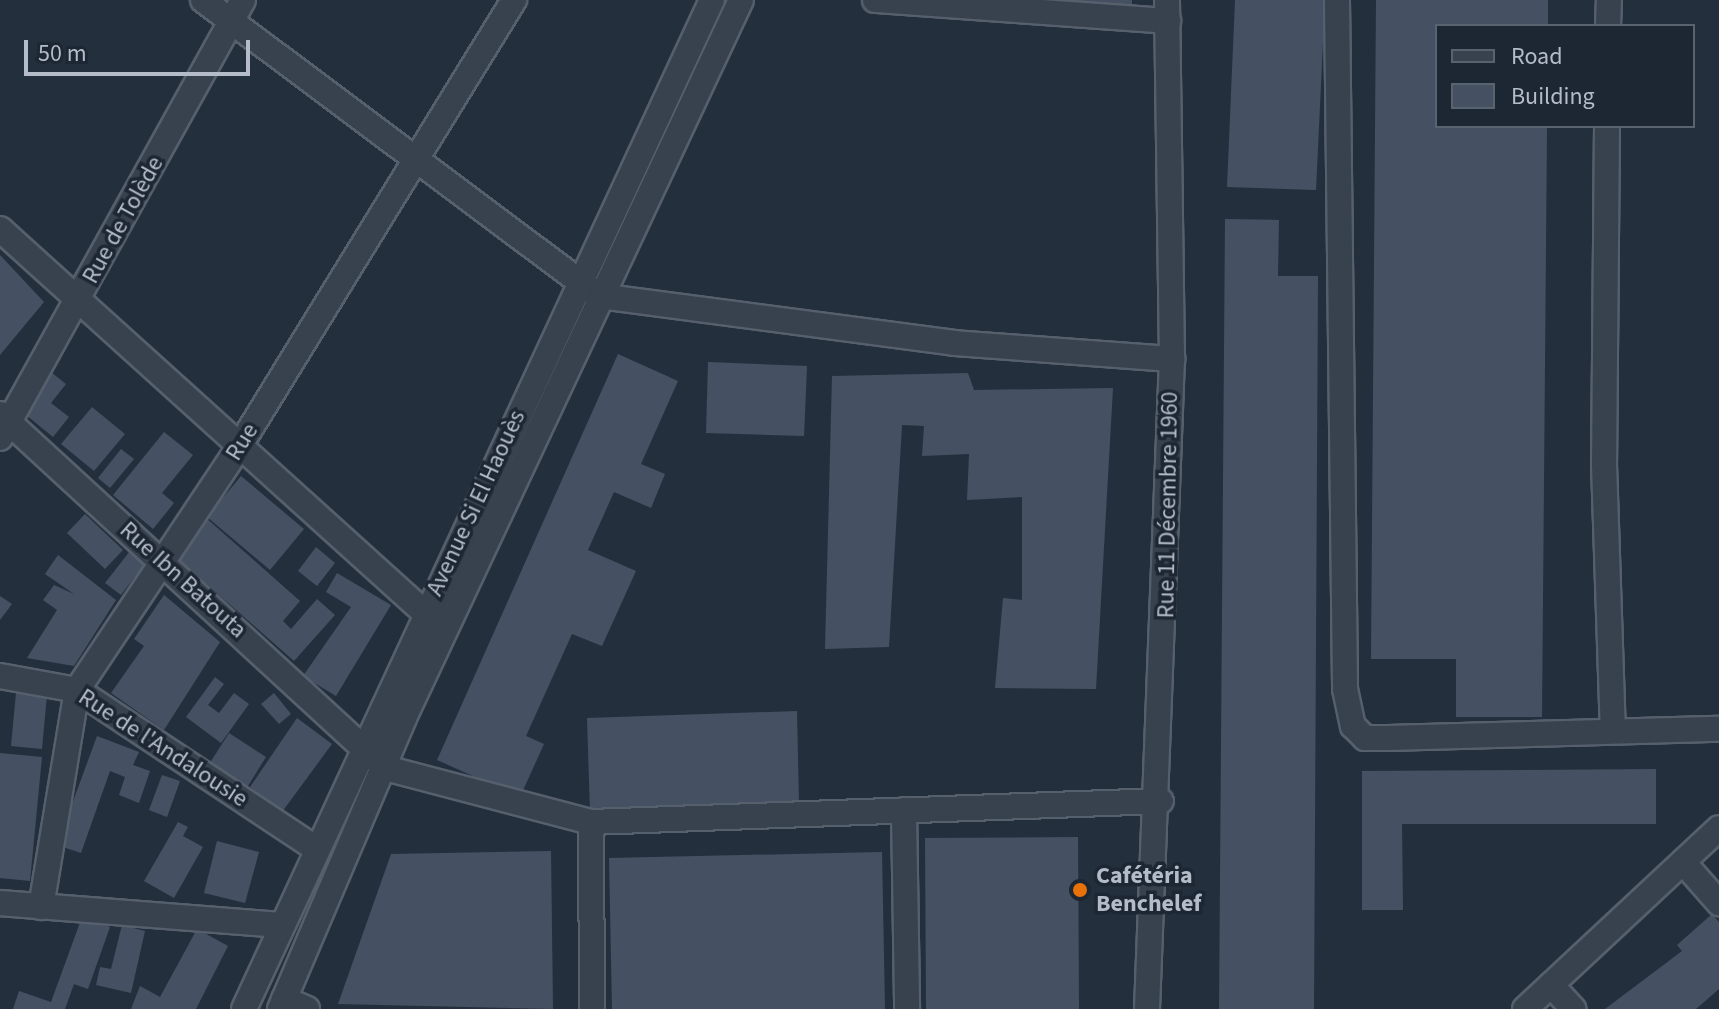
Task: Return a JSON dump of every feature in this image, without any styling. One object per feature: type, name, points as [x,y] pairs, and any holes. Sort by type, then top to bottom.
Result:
[{"type":"street","points":[[203,0],[576,284],[599,296],[954,343],[1172,359]]},
{"type":"street","name":"Rue de Tolède","points":[[3,425],[79,301],[243,0]]},
{"type":"street","name":"Rue","points":[[41,907],[77,690],[164,564],[239,447],[514,0]]},
{"type":"street","name":"Avenue Si El Haouès","points":[[244,1009],[278,925],[364,747],[576,284],[712,0]]},
{"type":"street","name":"Avenue Si El Haouès","points":[[282,1004],[385,768],[599,296],[741,0]]},
{"type":"street","points":[[875,0],[1168,10]]},
{"type":"street","points":[[1337,0],[1346,710],[1365,738],[1613,729],[1719,729]]},
{"type":"street","points":[[1608,24],[1609,0]]},
{"type":"street","name":"Rue 11 Décembre 1960","points":[[1147,1009],[1161,801],[1172,359],[1168,10]]},
{"type":"street","points":[[1607,128],[1604,464],[1613,729]]},
{"type":"street","points":[[0,229],[425,613]]},
{"type":"street","name":"Rue Ibn Batouta","points":[[3,425],[164,564],[385,768]]},
{"type":"street","name":"Rue de l'Andalousie","points":[[0,676],[77,690],[316,849]]},
{"type":"street","points":[[385,768],[591,822],[1161,801]]},
{"type":"street","points":[[904,810],[907,1009]]},
{"type":"street","points":[[591,822],[592,1009]]},
{"type":"street","points":[[1525,1009],[1719,828]]},
{"type":"street","points":[[1683,862],[1719,903]]},
{"type":"street","points":[[0,903],[278,925]]},
{"type":"street","points":[[1551,985],[1573,1009]]},
{"type":"street","points":[[282,1004],[307,1009]]},
{"type":"building","points":[[1068,0],[1132,0],[1132,6]]},
{"type":"building","points":[[1235,0],[1325,0],[1316,190],[1227,187]]},
{"type":"building","points":[[1376,0],[1548,0],[1548,24],[1435,24],[1435,128],[1547,128],[1542,717],[1456,717],[1456,659],[1371,659]]},
{"type":"building","points":[[1225,219],[1279,220],[1278,276],[1318,276],[1314,1009],[1219,1009]]},
{"type":"building","points":[[0,255],[44,302],[0,355]]},
{"type":"building","points":[[618,354],[678,381],[641,464],[665,474],[651,508],[614,492],[588,550],[636,571],[602,646],[572,634],[526,736],[544,744],[520,797],[437,760]]},
{"type":"building","points":[[708,362],[807,366],[804,436],[706,433]]},
{"type":"building","points":[[51,372],[66,384],[51,403],[69,417],[53,437],[20,410]]},
{"type":"building","points":[[968,373],[974,390],[1113,388],[1096,689],[995,688],[1003,598],[1022,600],[1022,497],[967,500],[969,454],[922,456],[924,426],[902,425],[889,647],[825,649],[832,376]]},
{"type":"building","points":[[92,407],[125,434],[94,471],[61,444]]},
{"type":"building","points":[[164,432],[193,455],[162,493],[174,503],[153,529],[113,495]]},
{"type":"building","points":[[121,449],[134,459],[110,488],[98,478]]},
{"type":"building","points":[[241,476],[304,529],[270,570],[207,517]]},
{"type":"building","points":[[85,514],[123,550],[105,569],[67,533]]},
{"type":"building","points":[[205,517],[300,601],[283,621],[291,629],[317,599],[335,615],[294,661],[177,558]]},
{"type":"building","points":[[316,547],[335,563],[317,586],[298,571]]},
{"type":"building","points":[[130,551],[145,563],[121,595],[105,583]]},
{"type":"building","points":[[58,555],[116,600],[74,666],[27,658],[57,610],[43,600],[54,585],[74,594],[45,574]]},
{"type":"building","points":[[337,573],[391,605],[336,696],[303,676],[351,607],[326,592]]},
{"type":"building","points":[[164,595],[220,642],[164,730],[111,693],[144,646],[134,639]]},
{"type":"building","points":[[0,596],[12,604],[0,620]]},
{"type":"building","points":[[215,677],[224,684],[208,705],[219,713],[234,693],[249,704],[221,743],[186,717]]},
{"type":"building","points":[[16,693],[47,695],[42,749],[11,746]]},
{"type":"building","points":[[274,693],[291,714],[279,724],[261,704]]},
{"type":"building","points":[[797,711],[799,804],[590,811],[587,718]]},
{"type":"building","points":[[297,718],[332,744],[282,812],[250,787]]},
{"type":"building","points":[[229,733],[266,757],[246,789],[208,766]]},
{"type":"building","points":[[97,736],[139,752],[133,765],[150,771],[139,803],[119,795],[125,777],[110,771],[81,853],[57,845]]},
{"type":"building","points":[[0,753],[42,757],[30,881],[0,878]]},
{"type":"building","points":[[1656,769],[1656,824],[1402,824],[1403,910],[1362,910],[1362,771]]},
{"type":"building","points":[[162,775],[180,781],[167,817],[149,810]]},
{"type":"building","points":[[178,822],[188,827],[183,836],[203,847],[174,898],[144,881]]},
{"type":"building","points":[[1078,837],[1079,1009],[926,1009],[925,838]]},
{"type":"building","points":[[217,841],[259,852],[245,903],[204,893]]},
{"type":"building","points":[[551,851],[553,1009],[338,1004],[391,854]]},
{"type":"building","points":[[882,852],[885,1009],[612,1009],[609,858]]},
{"type":"building","points":[[1712,914],[1719,922],[1719,989],[1696,1009],[1605,1009],[1682,951],[1677,945]]},
{"type":"building","points":[[82,917],[110,927],[88,989],[74,984],[65,1009],[13,1009],[19,991],[51,1002]]},
{"type":"building","points":[[122,925],[145,931],[131,993],[96,985],[100,967],[111,969]]},
{"type":"building","points":[[197,929],[228,946],[196,1009],[131,1009],[140,986],[160,997]]},
{"type":"place","name":"Cafétéria Benchelef","points":[[1080,890]]}]
